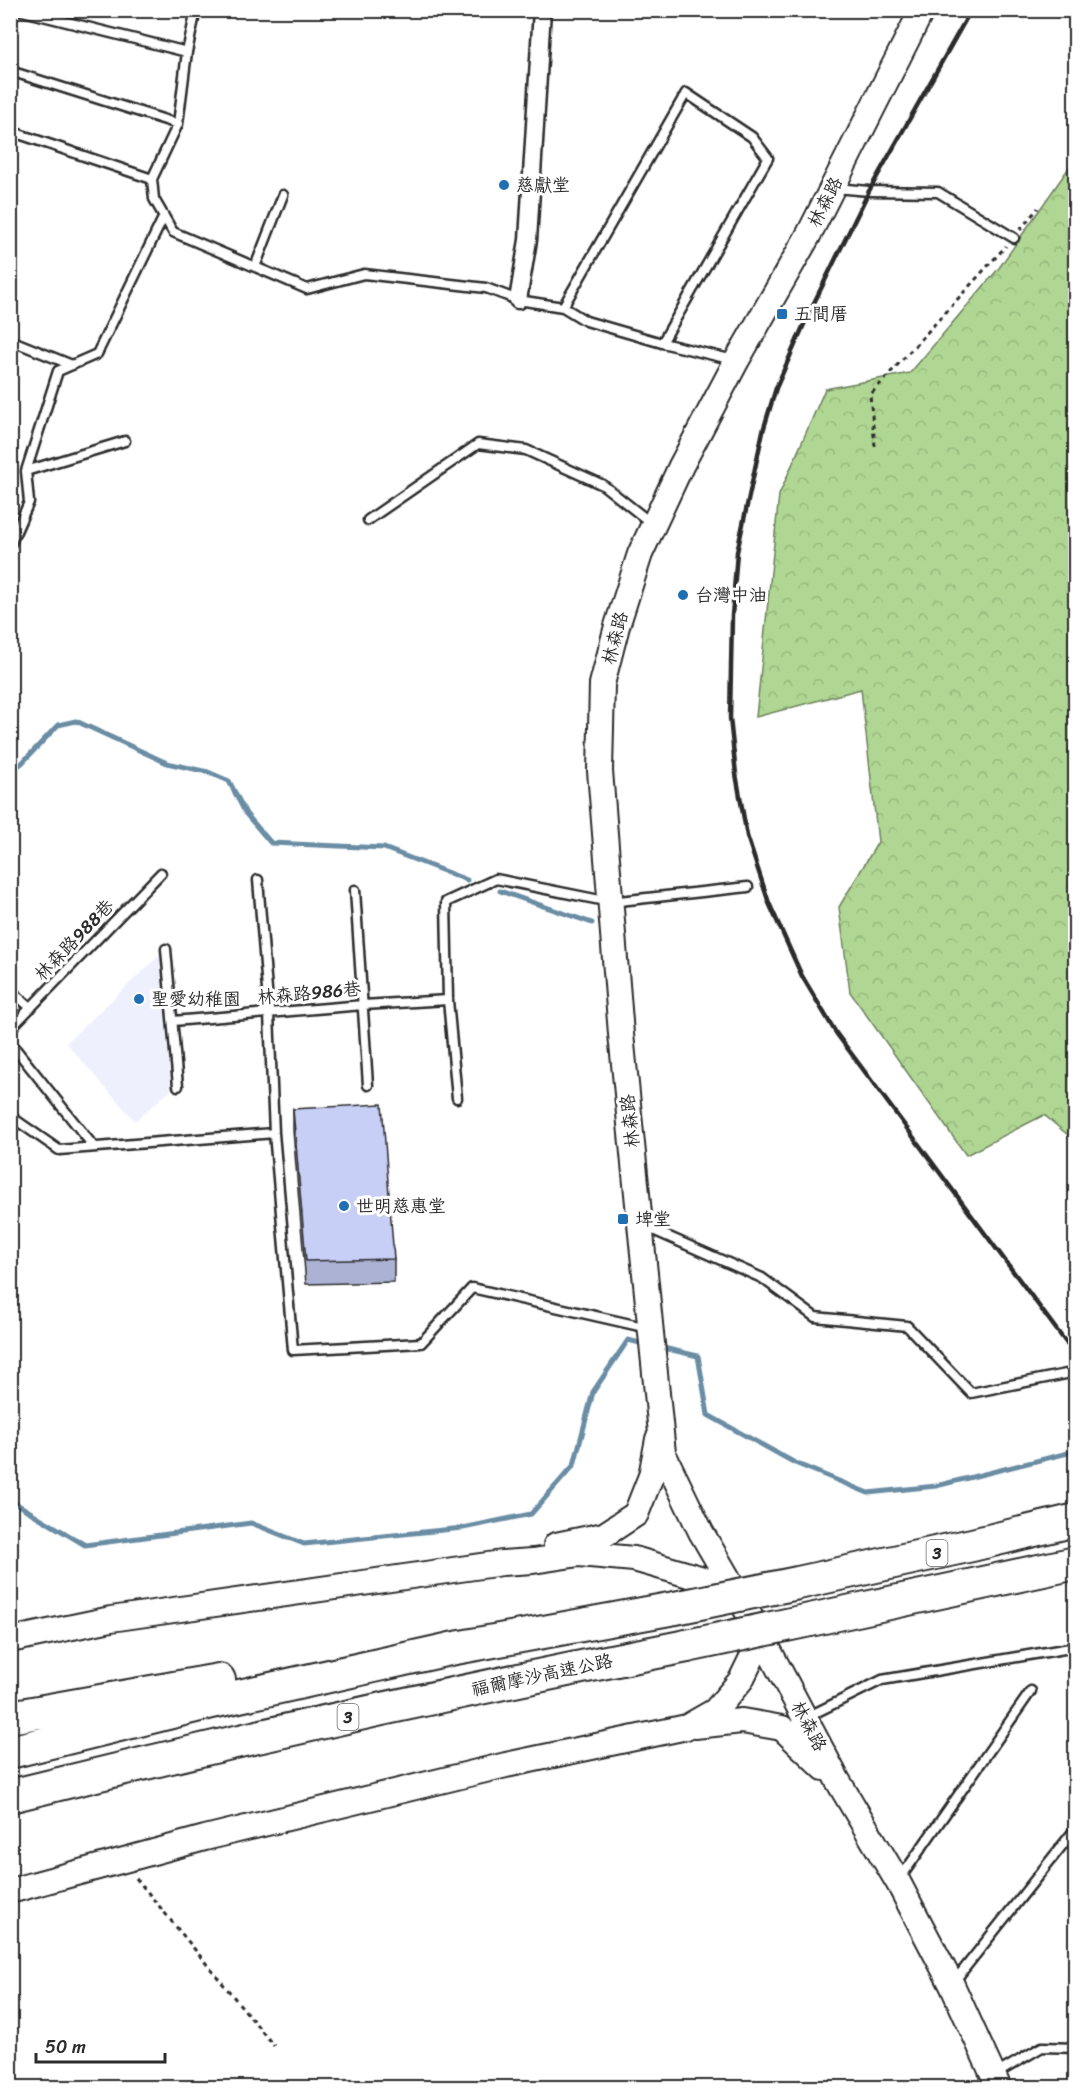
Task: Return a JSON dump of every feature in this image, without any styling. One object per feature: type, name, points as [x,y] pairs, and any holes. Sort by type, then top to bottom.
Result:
[{"type":"highway","name":"3","points":[[10,1752],[208,1703],[450,1649],[798,1583],[1076,1520]]},
{"type":"highway","name":"福爾摩沙高速公路","points":[[19,1796],[151,1761],[565,1669],[687,1646],[1076,1563]]},
{"type":"highway","points":[[10,1717],[342,1656],[549,1630]]},
{"type":"main road","name":"林森路","points":[[922,10],[808,236],[737,360],[681,466],[640,554],[617,626],[602,684],[600,771],[621,1034],[663,1453],[701,1532],[762,1637],[838,1781],[898,1882],[952,1985],[996,2082]]},
{"type":"main road","points":[[502,1563],[527,1552],[604,1534],[636,1514],[651,1476],[659,1428]]},
{"type":"main road","points":[[10,1641],[111,1619],[579,1554],[634,1559],[734,1588]]},
{"type":"main road","points":[[687,1727],[716,1712],[741,1680],[762,1637]]},
{"type":"main road","points":[[10,1891],[205,1838],[506,1765],[687,1727],[742,1721],[782,1728],[838,1781]]},
{"type":"street","points":[[518,300],[528,240],[542,10]]},
{"type":"lane","points":[[20,10],[187,52]]},
{"type":"lane","points":[[196,10],[187,52],[178,123],[152,179],[154,199],[173,232],[307,290],[364,274],[486,288],[518,300],[563,308],[586,321],[662,343],[737,360]]},
{"type":"lane","points":[[10,71],[178,123]]},
{"type":"lane","points":[[563,308],[686,93],[752,137],[768,158],[662,343]]},
{"type":"lane","points":[[10,130],[152,179]]},
{"type":"lane","points":[[832,188],[938,192],[1014,238]]},
{"type":"lane","points":[[255,267],[283,195]]},
{"type":"lane","points":[[10,545],[29,502],[26,471],[58,371],[97,354],[164,216]]},
{"type":"lane","points":[[10,340],[72,365]]},
{"type":"lane","points":[[26,471],[125,441]]},
{"type":"lane","points":[[368,520],[478,444],[526,450],[603,485],[654,525]]},
{"type":"lane","name":"林森路988巷","points":[[10,1029],[160,873]]},
{"type":"lane","points":[[457,1098],[448,1000],[446,902],[496,879],[610,902],[748,887]]},
{"type":"lane","points":[[258,880],[269,1014],[274,1133],[293,1350],[421,1342],[472,1288],[652,1339]]},
{"type":"lane","points":[[355,890],[368,1085]]},
{"type":"lane","points":[[166,949],[178,1086]]},
{"type":"lane","points":[[10,990],[31,1008]]},
{"type":"lane","name":"林森路986巷","points":[[172,1021],[448,1000]]},
{"type":"lane","points":[[10,1042],[94,1147]]},
{"type":"lane","points":[[10,1116],[59,1150],[274,1133]]},
{"type":"lane","points":[[640,1225],[762,1278],[815,1317],[907,1326],[971,1393],[1076,1372]]},
{"type":"lane","points":[[805,1718],[882,1680],[1076,1647]]},
{"type":"lane","points":[[898,1882],[1031,1691]]},
{"type":"lane","points":[[952,1985],[1076,1828]]},
{"type":"lane","points":[[996,2082],[1042,2048],[1076,2048]]},
{"type":"path","points":[[874,446],[870,395],[1014,238],[1038,208]]},
{"type":"path","points":[[122,1861],[274,2046]]},
{"type":"shaded area","name":"聖愛幼稚園","points":[[160,955],[171,1090],[135,1121],[66,1043]]},
{"type":"green space","points":[[1075,159],[1075,1141],[1044,1115],[966,1155],[850,992],[839,907],[878,842],[861,689],[756,717],[779,495],[825,389],[910,373],[999,268]]},
{"type":"building","name":"世明慈惠堂","points":[[382,1104],[394,1259],[306,1261],[293,1109]]},
{"type":"waterway","points":[[10,772],[22,763],[58,725],[76,721],[167,763],[208,772],[229,781],[246,814],[271,843],[384,848],[467,880]]},
{"type":"waterway","points":[[500,891],[592,923]]},
{"type":"waterway","points":[[10,1500],[85,1545],[251,1523],[304,1544],[463,1528],[531,1514],[574,1465],[593,1392],[628,1340],[644,1344]]},
{"type":"waterway","points":[[659,1347],[698,1356],[708,1415],[795,1463],[868,1493],[936,1486],[1076,1451]]},
{"type":"railway","points":[[971,10],[869,191],[809,313],[776,388],[763,431],[737,552],[732,616],[730,718],[736,774],[747,836],[769,903],[802,976],[836,1033],[1076,1356]]},
{"type":"place","name":"慈獻堂","points":[[504,185]]},
{"type":"place","name":"五間厝","points":[[782,314]]},
{"type":"place","name":"台灣中油","points":[[683,595]]},
{"type":"place","name":"聖愛幼稚園","points":[[139,999]]},
{"type":"place","name":"世明慈惠堂","points":[[344,1206]]},
{"type":"place","name":"埤堂","points":[[623,1219]]}]
